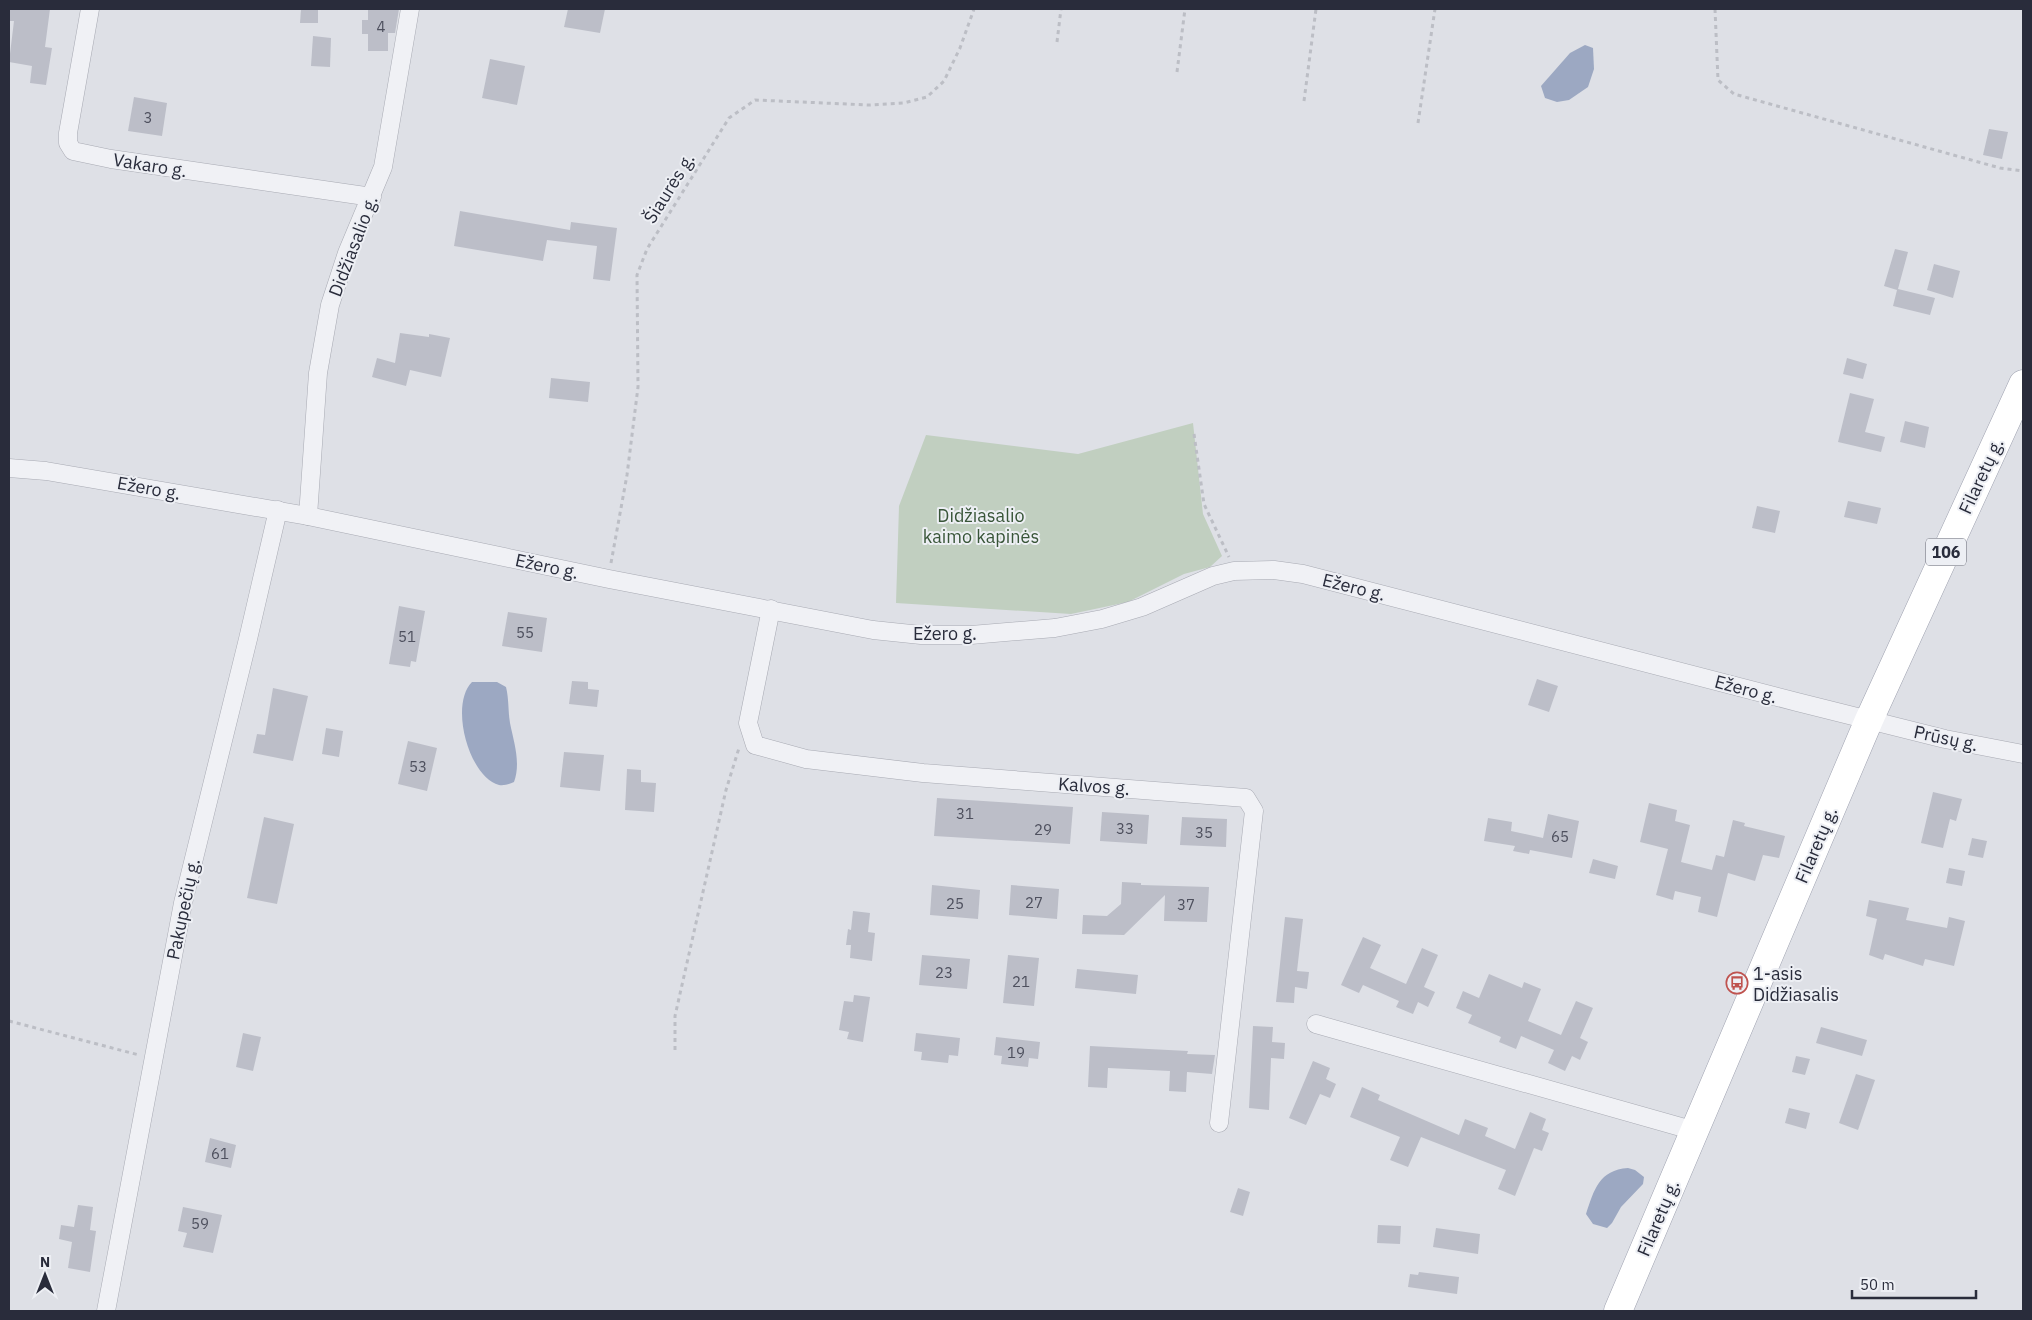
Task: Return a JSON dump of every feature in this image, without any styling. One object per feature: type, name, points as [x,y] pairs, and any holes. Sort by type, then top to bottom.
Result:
[{"type":"main road","name":"Filaretų g.","points":[[1618,1311],[1869,720],[2023,384]]},
{"type":"street","name":"Vakaro g.","points":[[90,9],[68,133],[68,143],[73,151],[112,159],[372,197]]},
{"type":"street","name":"Didžiasalio g.","points":[[308,516],[318,373],[330,305],[347,253],[372,197],[383,166],[410,9]]},
{"type":"street","name":"Ežero g.","points":[[9,468],[46,471],[278,510],[609,579],[873,630],[921,635],[980,634],[1055,628],[1102,619],[1142,607],[1213,576],[1234,571],[1274,570],[1303,574],[1869,720]]},
{"type":"street","name":"Pakupečių g.","points":[[106,1311],[182,903],[278,510]]},
{"type":"street","points":[[750,731],[748,723],[771,609]]},
{"type":"street","name":"Prūsų g.","points":[[1869,720],[1945,739],[2023,754]]},
{"type":"street","name":"Kalvos g.","points":[[750,731],[755,745],[806,759],[923,774],[1246,798],[1254,812],[1219,1123]]},
{"type":"street","points":[[1316,1024],[1695,1131]]},
{"type":"path","name":"Šiaurės g.","points":[[609,579],[627,475],[638,387],[637,275],[647,249],[729,118],[756,100],[869,105],[904,103],[927,97],[944,81],[960,48],[974,9]]},
{"type":"path","points":[[1057,42],[1062,9]]},
{"type":"path","points":[[1177,72],[1186,9]]},
{"type":"path","points":[[1304,101],[1316,9]]},
{"type":"path","points":[[1418,123],[1435,9]]},
{"type":"path","points":[[1715,9],[1718,80],[1734,94],[2000,168],[2023,171]]},
{"type":"path","points":[[1194,434],[1204,504],[1234,571]]},
{"type":"path","points":[[675,1050],[676,1016],[726,790],[740,747],[750,731]]},
{"type":"path","points":[[9,1021],[152,1059]]},
{"type":"green space","name":"Didžiasalio kaimo kapinės","points":[[1193,423],[1203,514],[1222,556],[1210,567],[1184,574],[1128,602],[1071,614],[896,603],[899,506],[926,435],[1078,454]]},
{"type":"water","points":[[1585,45],[1593,48],[1594,69],[1588,87],[1569,100],[1557,102],[1545,98],[1541,86],[1570,53]]},
{"type":"water","points":[[472,682],[497,682],[506,687],[517,768],[514,782],[506,785],[499,785],[488,779],[479,769],[471,755],[463,723],[462,707],[465,693]]},
{"type":"water","points":[[1628,1168],[1635,1170],[1644,1177],[1643,1184],[1621,1207],[1607,1228],[1593,1224],[1586,1214],[1595,1189],[1604,1177],[1610,1173]]},
{"type":"building","points":[[9,9],[50,9],[45,47],[52,48],[46,85],[30,83],[32,66],[9,62],[14,21],[9,21]]},
{"type":"building","points":[[301,9],[318,9],[318,23],[300,23]]},
{"type":"building","points":[[368,9],[399,9],[395,33],[388,33],[388,51],[368,51],[368,34],[362,34],[362,20],[368,20]]},
{"type":"building","points":[[568,9],[605,9],[600,33],[564,27]]},
{"type":"building","points":[[313,36],[331,38],[330,67],[311,66]]},
{"type":"building","points":[[490,59],[525,66],[517,105],[482,98]]},
{"type":"building","points":[[134,97],[167,103],[162,136],[128,131]]},
{"type":"building","points":[[1989,129],[2008,132],[2002,159],[1983,155]]},
{"type":"building","points":[[460,211],[570,230],[571,222],[617,228],[610,281],[593,279],[597,246],[547,240],[543,261],[454,246]]},
{"type":"building","points":[[1895,249],[1908,252],[1898,289],[1935,298],[1930,315],[1893,306],[1897,290],[1884,286]]},
{"type":"building","points":[[1934,264],[1960,271],[1953,298],[1927,290]]},
{"type":"building","points":[[400,333],[429,337],[429,334],[450,338],[441,377],[410,370],[406,386],[372,377],[377,358],[395,363]]},
{"type":"building","points":[[1847,358],[1867,364],[1863,379],[1843,374]]},
{"type":"building","points":[[551,378],[590,382],[588,402],[549,398]]},
{"type":"building","points":[[1850,393],[1874,399],[1865,432],[1885,437],[1881,452],[1838,442]]},
{"type":"building","points":[[1905,421],[1929,427],[1925,448],[1900,442]]},
{"type":"building","points":[[1848,501],[1881,508],[1877,524],[1844,517]]},
{"type":"building","points":[[1757,506],[1780,511],[1775,533],[1752,528]]},
{"type":"building","points":[[399,606],[425,611],[416,662],[411,661],[410,667],[389,664]]},
{"type":"building","points":[[508,612],[547,618],[542,652],[502,646]]},
{"type":"building","points":[[1537,679],[1558,686],[1549,712],[1528,705]]},
{"type":"building","points":[[572,681],[588,682],[588,689],[599,690],[597,707],[569,704]]},
{"type":"building","points":[[273,688],[308,696],[293,761],[253,753],[257,734],[265,735]]},
{"type":"building","points":[[326,728],[343,731],[339,757],[322,754]]},
{"type":"building","points":[[408,741],[437,748],[427,791],[398,784]]},
{"type":"building","points":[[564,752],[604,755],[600,791],[560,787]]},
{"type":"building","points":[[627,769],[641,770],[641,782],[656,783],[654,812],[625,810]]},
{"type":"building","points":[[1933,792],[1962,799],[1956,821],[1950,819],[1943,848],[1921,843]]},
{"type":"building","points":[[937,798],[1073,807],[1070,844],[934,836]]},
{"type":"building","points":[[1649,803],[1677,810],[1675,821],[1690,825],[1681,862],[1712,870],[1716,855],[1724,857],[1733,820],[1745,823],[1744,826],[1785,836],[1779,858],[1763,855],[1755,881],[1728,873],[1717,917],[1698,912],[1701,897],[1675,891],[1673,900],[1656,895],[1668,849],[1640,842]]},
{"type":"building","points":[[1102,812],[1149,815],[1147,844],[1100,841]]},
{"type":"building","points":[[1548,814],[1579,821],[1572,858],[1530,850],[1529,854],[1513,851],[1515,846],[1484,841],[1488,818],[1512,822],[1511,831],[1543,838]]},
{"type":"building","points":[[264,817],[294,824],[277,904],[247,898]]},
{"type":"building","points":[[1182,817],[1227,819],[1226,847],[1180,845]]},
{"type":"building","points":[[1972,838],[1987,841],[1983,858],[1968,855]]},
{"type":"building","points":[[1593,859],[1618,866],[1615,879],[1589,873]]},
{"type":"building","points":[[1949,868],[1965,871],[1962,886],[1946,883]]},
{"type":"building","points":[[1122,882],[1141,883],[1141,885],[1209,887],[1207,922],[1164,921],[1165,895],[1124,935],[1082,934],[1083,915],[1107,916],[1121,904]]},
{"type":"building","points":[[932,885],[980,890],[978,919],[930,915]]},
{"type":"building","points":[[1011,885],[1059,889],[1057,919],[1009,915]]},
{"type":"building","points":[[1869,900],[1909,908],[1906,920],[1947,928],[1949,917],[1965,921],[1954,966],[1925,959],[1923,966],[1885,954],[1883,960],[1869,955],[1877,919],[1866,916]]},
{"type":"building","points":[[853,911],[870,913],[868,932],[875,933],[872,961],[850,958],[851,945],[846,945],[848,929],[851,930]]},
{"type":"building","points":[[1285,917],[1303,919],[1297,971],[1309,972],[1307,989],[1295,987],[1294,1003],[1276,1002]]},
{"type":"building","points":[[1363,937],[1381,945],[1370,968],[1406,984],[1422,948],[1438,955],[1424,987],[1435,992],[1428,1007],[1418,1002],[1413,1014],[1396,1007],[1399,1001],[1363,985],[1359,993],[1341,985]]},
{"type":"building","points":[[922,955],[970,959],[967,989],[919,985]]},
{"type":"building","points":[[1008,955],[1039,958],[1034,1006],[1003,1003]]},
{"type":"building","points":[[1077,969],[1138,975],[1136,994],[1075,988]]},
{"type":"building","points":[[1489,974],[1522,988],[1524,982],[1541,989],[1528,1021],[1561,1035],[1576,1001],[1593,1008],[1580,1038],[1588,1042],[1580,1060],[1572,1056],[1565,1071],[1548,1063],[1554,1050],[1521,1036],[1516,1049],[1499,1042],[1501,1037],[1468,1023],[1472,1015],[1456,1008],[1463,991],[1479,998]]},
{"type":"building","points":[[854,995],[870,997],[863,1042],[847,1039],[849,1032],[839,1030],[844,1001],[853,1002]]},
{"type":"building","points":[[1253,1026],[1273,1027],[1272,1042],[1285,1043],[1284,1059],[1271,1058],[1269,1110],[1249,1108]]},
{"type":"building","points":[[1821,1027],[1867,1040],[1862,1056],[1816,1043]]},
{"type":"building","points":[[243,1033],[261,1037],[253,1071],[236,1067]]},
{"type":"building","points":[[916,1033],[960,1038],[958,1056],[949,1055],[948,1063],[921,1060],[922,1052],[914,1051]]},
{"type":"building","points":[[996,1037],[1040,1042],[1038,1059],[1029,1058],[1028,1067],[1001,1064],[1002,1056],[994,1055]]},
{"type":"building","points":[[1090,1046],[1188,1051],[1187,1054],[1215,1055],[1212,1074],[1187,1072],[1186,1092],[1169,1091],[1170,1071],[1108,1068],[1107,1088],[1088,1087]]},
{"type":"building","points":[[1796,1056],[1810,1059],[1805,1075],[1792,1072]]},
{"type":"building","points":[[1313,1061],[1330,1068],[1326,1079],[1336,1084],[1330,1098],[1320,1094],[1306,1125],[1289,1118]]},
{"type":"building","points":[[1856,1074],[1875,1080],[1858,1130],[1839,1123]]},
{"type":"building","points":[[1362,1087],[1380,1095],[1378,1100],[1459,1135],[1465,1119],[1488,1128],[1485,1136],[1515,1149],[1530,1112],[1546,1119],[1542,1130],[1549,1133],[1542,1151],[1534,1148],[1515,1196],[1498,1189],[1506,1170],[1421,1137],[1408,1167],[1390,1160],[1400,1137],[1350,1117]]},
{"type":"building","points":[[1789,1108],[1810,1113],[1806,1129],[1785,1123]]},
{"type":"building","points":[[210,1138],[236,1145],[231,1168],[205,1162]]},
{"type":"building","points":[[1238,1188],[1250,1192],[1243,1216],[1230,1212]]},
{"type":"building","points":[[78,1205],[93,1207],[90,1230],[96,1231],[90,1272],[68,1268],[72,1242],[59,1239],[61,1225],[74,1227]]},
{"type":"building","points":[[183,1207],[222,1215],[213,1253],[183,1247],[187,1233],[178,1231]]},
{"type":"building","points":[[1378,1225],[1401,1226],[1400,1244],[1377,1243]]},
{"type":"building","points":[[1436,1228],[1480,1234],[1478,1254],[1433,1247]]},
{"type":"building","points":[[1419,1272],[1459,1277],[1457,1294],[1408,1287],[1410,1274],[1418,1275]]},
{"type":"place","name":"1-asis Didžiasalis","points":[[1737,983]]}]
